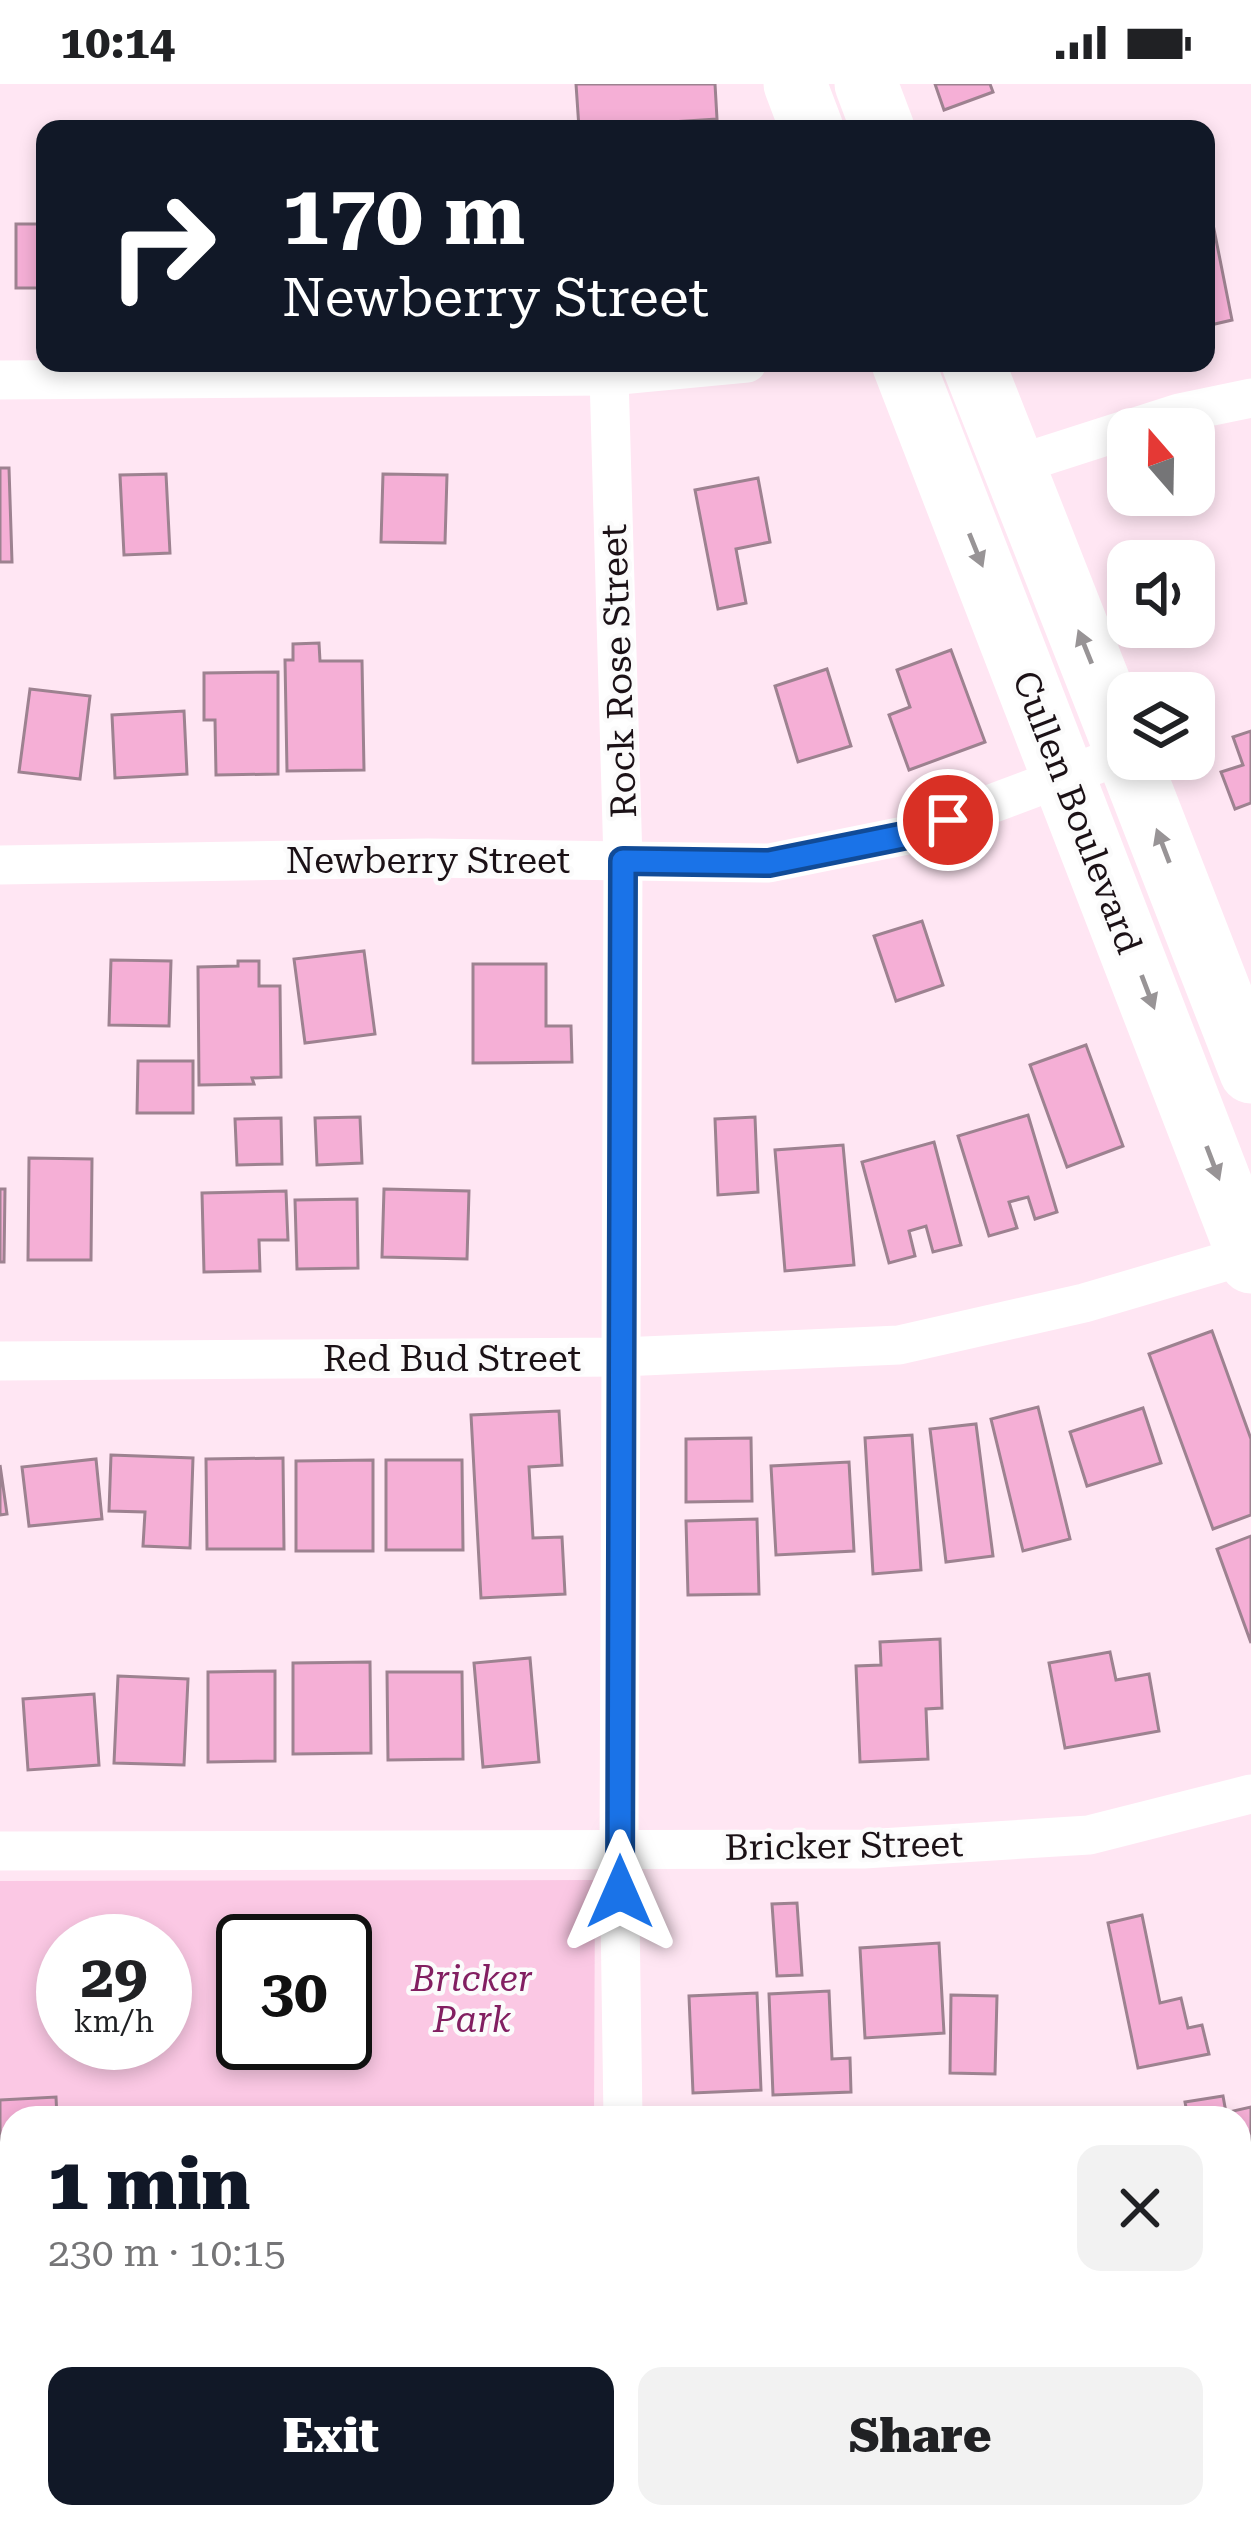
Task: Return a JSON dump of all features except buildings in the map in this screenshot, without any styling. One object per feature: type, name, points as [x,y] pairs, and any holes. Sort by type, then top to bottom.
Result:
[{"type":"main road","points":[[795,84],[809,120]]},
{"type":"main road","points":[[866,84],[880,120]]},
{"type":"main road","name":"Cullen Boulevard","points":[[906,372],[1250,1257]]},
{"type":"main road","name":"Cullen Boulevard","points":[[976,372],[1107,704]]},
{"type":"main road","points":[[952,490],[1012,466]]},
{"type":"main road","name":"Cullen Boulevard","points":[[1137,780],[1251,1072]]},
{"type":"street","points":[[0,380],[651,372]]},
{"type":"street","name":"Rock Rose Street","points":[[609,376],[623,861],[622,2106]]},
{"type":"street","points":[[1212,408],[1251,398]]},
{"type":"street","points":[[1012,466],[1107,436]]},
{"type":"street","name":"Newberry Street","points":[[0,865],[428,858],[769,863],[908,835],[1107,763]]},
{"type":"street","name":"Red Bud Street","points":[[0,1361],[621,1357],[899,1345],[1084,1303],[1250,1257]]},
{"type":"street","name":"Bricker Street","points":[[0,1851],[864,1849],[1089,1835],[1251,1794]]},
{"type":"green space","name":"Bricker Park","points":[[595,1880],[594,2106],[0,2106],[0,1881]]},
{"type":"route","points":[[620,1892],[623,861],[769,863],[908,835],[948,820]]}]
